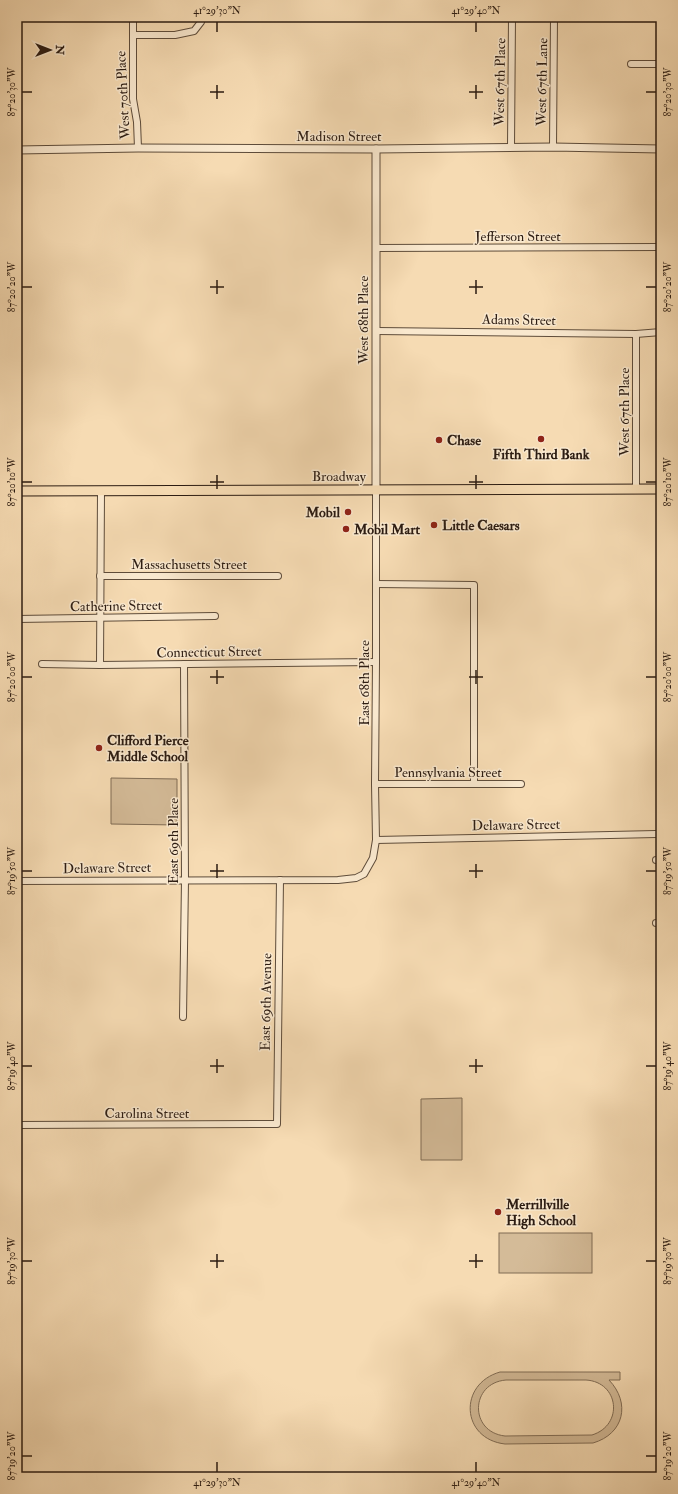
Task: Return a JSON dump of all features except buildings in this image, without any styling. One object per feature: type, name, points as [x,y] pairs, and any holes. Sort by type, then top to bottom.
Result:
[{"type":"main road","name":"Broadway","points":[[17,491],[661,490]]},
{"type":"street","name":"West 70th Place","points":[[133,17],[132,99],[137,122],[138,148]]},
{"type":"street","name":"West 67th Place","points":[[511,147],[512,17]]},
{"type":"street","name":"West 67th Lane","points":[[553,147],[554,17]]},
{"type":"street","points":[[133,35],[175,35],[194,31],[201,22]]},
{"type":"street","points":[[632,64],[661,64]]},
{"type":"street","name":"Madison Street","points":[[17,150],[138,148],[376,149],[511,147],[661,149]]},
{"type":"street","name":"West 68th Place","points":[[376,149],[376,490]]},
{"type":"street","name":"Jefferson Street","points":[[376,248],[661,247]]},
{"type":"street","name":"Adams Street","points":[[377,331],[636,334],[661,332]]},
{"type":"street","name":"West 67th Place","points":[[636,334],[636,490]]},
{"type":"street","name":"East 68th Place","points":[[364,874],[373,858],[376,840],[376,490]]},
{"type":"street","points":[[100,665],[101,491]]},
{"type":"street","name":"Massachusetts Street","points":[[100,576],[278,576]]},
{"type":"street","points":[[376,584],[474,585],[474,783]]},
{"type":"street","name":"Catherine Street","points":[[17,619],[215,616]]},
{"type":"street","name":"Connecticut Street","points":[[42,664],[100,665],[376,662]]},
{"type":"street","name":"East 69th Place","points":[[183,1017],[185,880],[184,664]]},
{"type":"street","name":"Pennsylvania Street","points":[[375,784],[521,784]]},
{"type":"street","name":"Delaware Street","points":[[376,840],[656,834]]},
{"type":"street","name":"Delaware Street","points":[[17,881],[338,880],[356,878],[364,874]]},
{"type":"street","name":"East 69th Avenue","points":[[277,1124],[280,880]]},
{"type":"street","name":"Carolina Street","points":[[17,1125],[277,1124]]},
{"type":"shaded area","points":[[111,778],[177,779],[177,825],[111,824]]},
{"type":"shaded area","points":[[462,1098],[462,1160],[421,1160],[421,1099]]},
{"type":"shaded area","points":[[499,1233],[592,1233],[592,1273],[499,1273]]},
{"type":"shaded area","points":[[500,1372],[620,1372],[620,1380],[609,1380],[616,1389],[620,1398],[622,1408],[621,1417],[612,1433],[593,1443],[505,1444],[490,1440],[480,1432],[473,1422],[470,1411],[472,1399],[477,1388],[486,1378]],"holes":[[[506,1380],[586,1380],[597,1383],[605,1388],[611,1396],[613,1404],[613,1414],[609,1422],[602,1430],[592,1435],[505,1436],[493,1433],[485,1426],[480,1417],[478,1408],[480,1398],[486,1389],[494,1383]]]},
{"type":"place","name":"Fifth Third Bank","points":[[541,439]]},
{"type":"place","name":"Chase","points":[[439,440]]},
{"type":"place","name":"Mobil","points":[[348,512]]},
{"type":"place","name":"Little Caesars","points":[[434,525]]},
{"type":"place","name":"Mobil Mart","points":[[346,529]]},
{"type":"place","name":"Clifford Pierce Middle School","points":[[99,748]]},
{"type":"place","name":"Merrillville High School","points":[[498,1212]]}]
